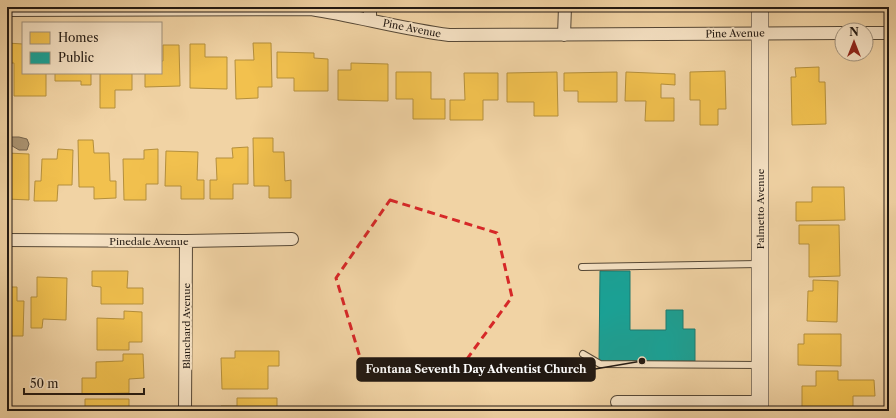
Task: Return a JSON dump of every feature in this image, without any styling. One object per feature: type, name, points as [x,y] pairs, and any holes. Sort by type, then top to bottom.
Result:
[{"type":"street","points":[[370,7],[370,20]]},
{"type":"street","points":[[564,35],[565,7]]},
{"type":"street","name":"Palmetto Avenue","points":[[760,7],[760,407]]},
{"type":"street","name":"Pine Avenue","points":[[7,10],[311,9],[422,32],[449,35],[834,33]]},
{"type":"street","points":[[874,33],[889,33]]},
{"type":"street","name":"Pinedale Avenue","points":[[7,240],[186,241],[292,239]]},
{"type":"street","name":"Blanchard Avenue","points":[[185,411],[186,241]]},
{"type":"street","points":[[618,402],[760,407]]},
{"type":"lane","points":[[582,267],[760,264]]},
{"type":"lane","points":[[583,354],[600,364],[760,366]]},
{"type":"highlighted area","points":[[390,200],[497,233],[512,297],[456,374],[362,364],[336,278]]},
{"type":"shaded area","points":[[11,137],[27,139],[29,144],[27,150],[19,150],[9,144],[7,140]]},
{"type":"building: Homes","points":[[7,43],[22,44],[22,74],[46,74],[46,96],[14,96],[14,63],[7,63]]},
{"type":"building: Homes","points":[[253,43],[271,43],[272,87],[258,87],[258,98],[236,99],[235,60],[254,60]]},
{"type":"building: Homes","points":[[190,44],[205,44],[205,57],[227,57],[227,89],[190,88]]},
{"type":"building: Homes","points":[[163,45],[179,45],[180,86],[145,87],[145,74],[162,74]]},
{"type":"building: Homes","points":[[277,52],[314,53],[314,58],[328,59],[328,91],[294,91],[294,78],[277,78]]},
{"type":"building: Homes","points":[[351,63],[388,64],[388,101],[338,100],[338,70],[351,70]]},
{"type":"building: Homes","points":[[819,67],[819,82],[825,82],[826,124],[792,125],[791,77],[796,77],[795,68]]},
{"type":"building: Homes","points":[[725,71],[726,109],[718,109],[718,125],[700,125],[700,100],[690,100],[690,72]]},
{"type":"building: Homes","points":[[396,72],[431,72],[431,99],[445,99],[445,119],[413,119],[413,99],[396,99]]},
{"type":"building: Homes","points":[[557,72],[558,116],[534,116],[534,102],[507,102],[507,73]]},
{"type":"building: Homes","points":[[617,72],[617,102],[578,102],[578,91],[564,91],[564,73]]},
{"type":"building: Homes","points":[[626,72],[675,74],[675,85],[661,84],[661,98],[674,98],[674,121],[645,121],[646,101],[625,101]]},
{"type":"building: Homes","points":[[464,73],[498,73],[498,100],[483,100],[483,120],[450,120],[450,100],[465,100]]},
{"type":"building: Homes","points":[[55,74],[91,74],[91,85],[81,85],[81,81],[55,81]]},
{"type":"building: Homes","points":[[100,74],[132,74],[132,90],[115,90],[115,108],[100,108]]},
{"type":"building: Homes","points":[[253,138],[273,138],[273,152],[284,152],[285,181],[291,180],[291,198],[269,198],[269,186],[254,186]]},
{"type":"building: Homes","points":[[78,140],[93,140],[94,153],[109,153],[110,181],[116,181],[116,198],[94,199],[94,187],[79,187]]},
{"type":"building: Homes","points":[[248,147],[248,184],[233,184],[233,199],[210,199],[210,180],[217,180],[216,158],[233,158],[232,148]]},
{"type":"building: Homes","points":[[58,149],[73,150],[72,185],[58,185],[57,201],[34,201],[35,181],[41,181],[42,159],[57,159]]},
{"type":"building: Homes","points":[[158,149],[158,184],[146,184],[146,200],[124,200],[123,159],[144,159],[144,150]]},
{"type":"building: Homes","points":[[166,151],[198,152],[197,180],[204,180],[204,199],[181,199],[181,186],[165,186]]},
{"type":"building: Homes","points":[[7,153],[29,154],[29,200],[7,199]]},
{"type":"building: Homes","points":[[812,187],[844,187],[845,220],[796,221],[796,202],[812,202]]},
{"type":"building: Homes","points":[[799,225],[839,225],[840,276],[809,277],[809,244],[799,244]]},
{"type":"building: Homes","points":[[92,271],[128,271],[127,288],[143,288],[143,304],[101,304],[101,287],[92,286]]},
{"type":"building: Homes","points":[[37,277],[67,278],[66,320],[43,319],[42,328],[31,328],[31,297],[37,297]]},
{"type":"building: Homes","points":[[813,280],[838,281],[837,322],[807,321],[808,291],[813,291]]},
{"type":"building: Homes","points":[[7,287],[17,287],[17,301],[24,301],[23,336],[7,336]]},
{"type":"building: Homes","points":[[124,311],[142,312],[142,342],[129,342],[129,350],[97,350],[97,318],[124,319]]},
{"type":"building: Homes","points":[[804,334],[841,334],[841,366],[798,365],[798,344],[804,344]]},
{"type":"building: Homes","points":[[235,351],[279,351],[279,366],[268,366],[268,389],[222,389],[221,358],[235,358]]},
{"type":"building: Homes","points":[[123,354],[143,354],[144,378],[129,379],[129,393],[82,394],[82,378],[96,378],[96,362],[123,361]]},
{"type":"building: Homes","points":[[816,371],[838,371],[838,380],[874,380],[875,396],[853,396],[853,411],[802,411],[802,386],[816,386]]},
{"type":"building: Homes","points":[[237,398],[277,398],[277,411],[221,411],[221,406],[237,406]]},
{"type":"building: Homes","points":[[85,399],[129,399],[129,411],[85,411]]},
{"type":"building: Public","points":[[600,271],[630,271],[630,330],[666,330],[666,310],[683,310],[683,329],[695,329],[695,361],[599,361]]},
{"type":"place","name":"Fontana Seventh Day Adventist Church","points":[[642,361]]}]
